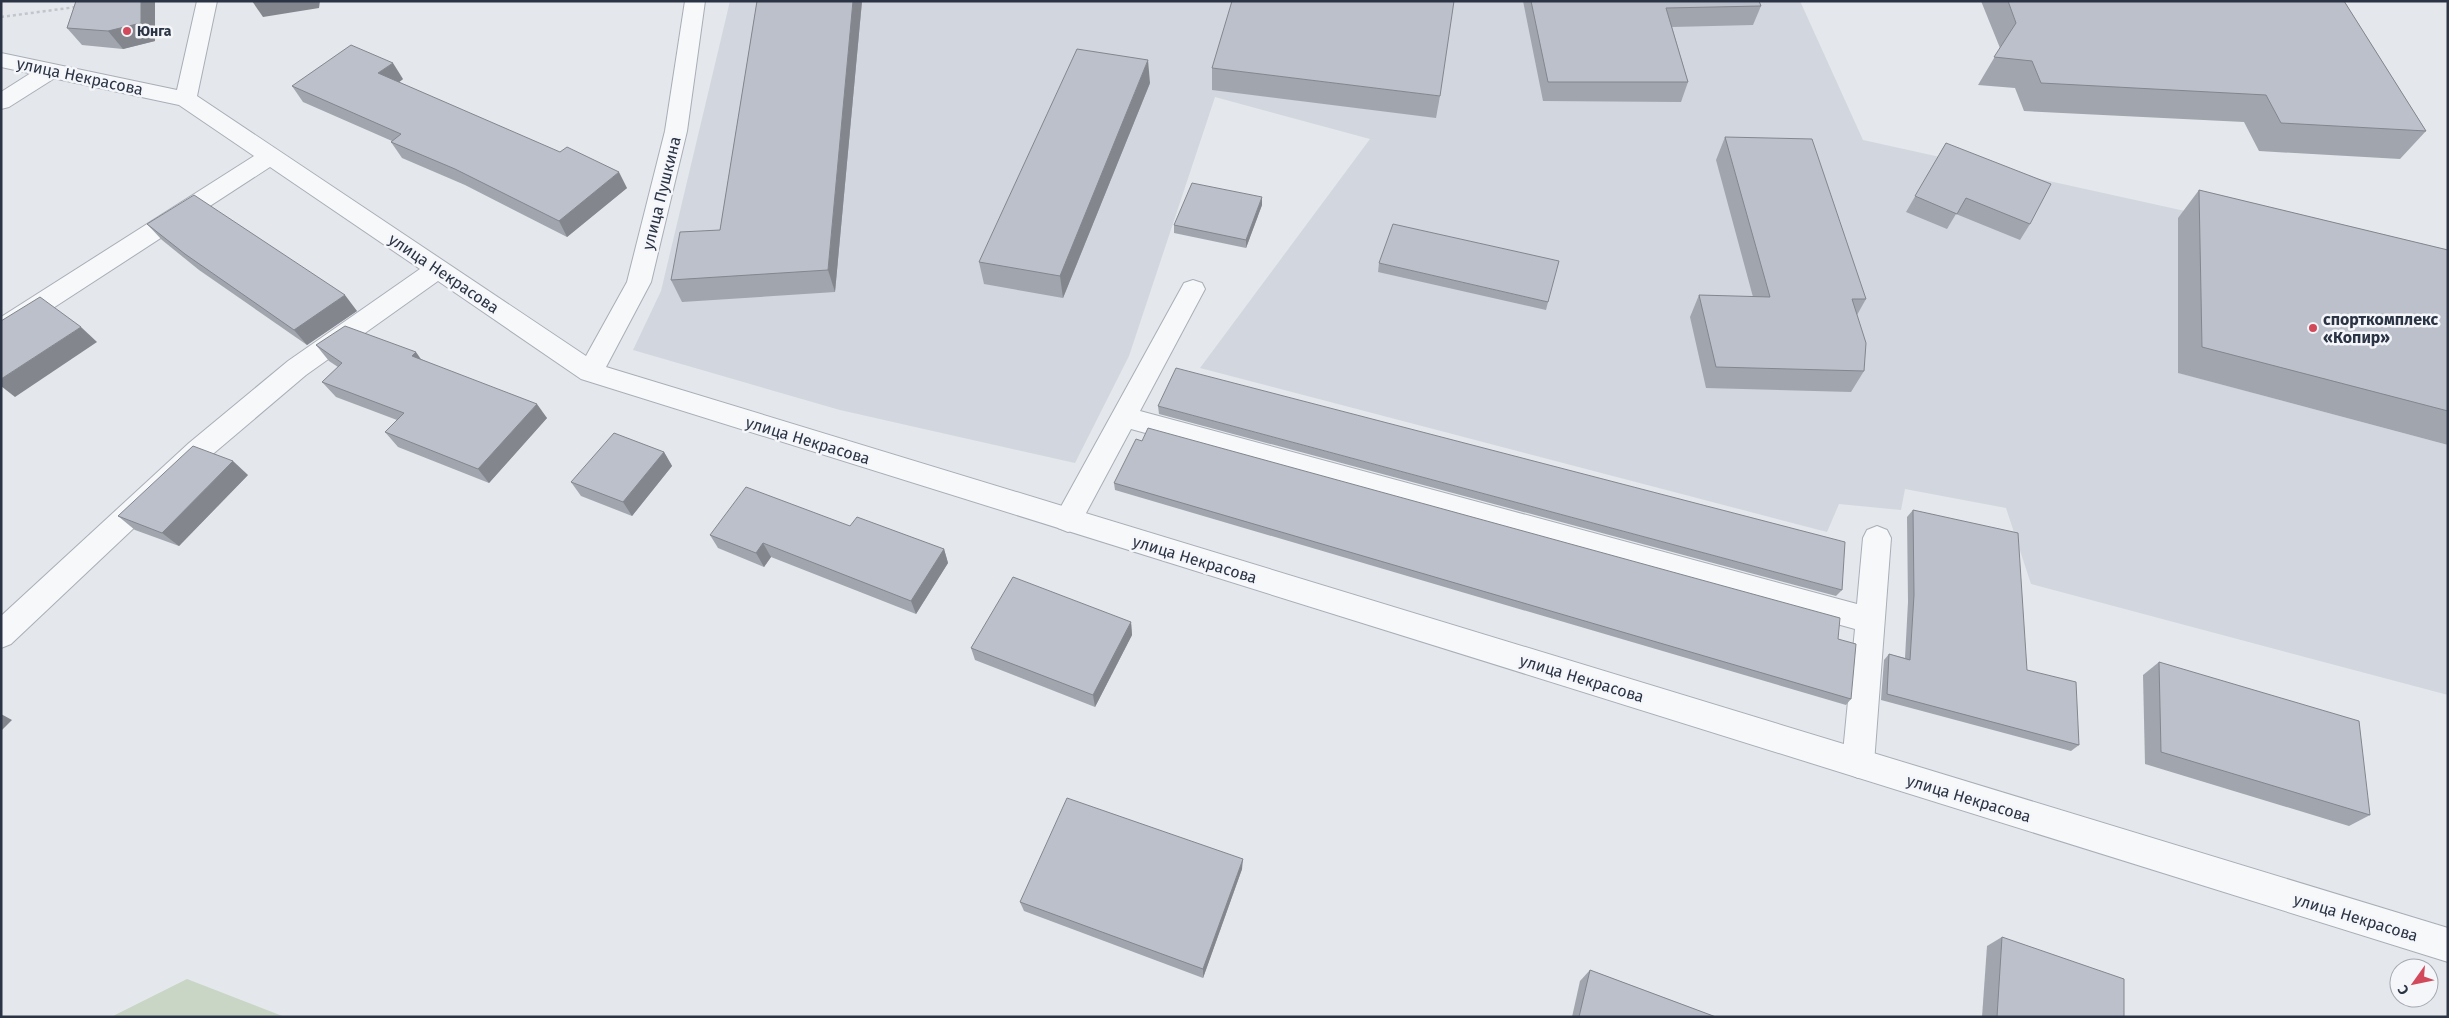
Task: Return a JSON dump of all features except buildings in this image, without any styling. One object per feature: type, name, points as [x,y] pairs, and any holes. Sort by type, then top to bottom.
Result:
[{"type":"street","points":[[186,99],[207,1]]},
{"type":"street","name":"улица Пушкина","points":[[590,372],[639,282],[676,131],[695,1]]},
{"type":"street","name":"улица Некрасова","points":[[1,60],[186,99],[590,372],[2448,945]]},
{"type":"street","points":[[1,102],[50,71]]},
{"type":"street","points":[[1,329],[270,156]]},
{"type":"street","points":[[1,635],[198,451],[297,368],[438,269]]},
{"type":"street","points":[[1068,520],[1193,289]]},
{"type":"street","points":[[1124,417],[1871,621]]},
{"type":"street","points":[[1858,763],[1877,538]]},
{"type":"path","points":[[1,17],[85,6]]},
{"type":"shaded area","points":[[730,1],[1800,1],[1863,140],[2448,269],[2179,373],[2448,445],[2448,695],[2031,584],[2006,508],[1905,489],[1901,510],[1839,504],[1827,532],[1200,368],[1370,139],[1215,97],[1129,356],[1075,463],[840,410],[633,350],[661,291]]},
{"type":"green space","points":[[187,979],[285,1017],[111,1017]]},
{"type":"place","name":"Юнга","points":[[127,31]]},
{"type":"place","name":"спорткомплекс «Копир»","points":[[2313,328]]}]
